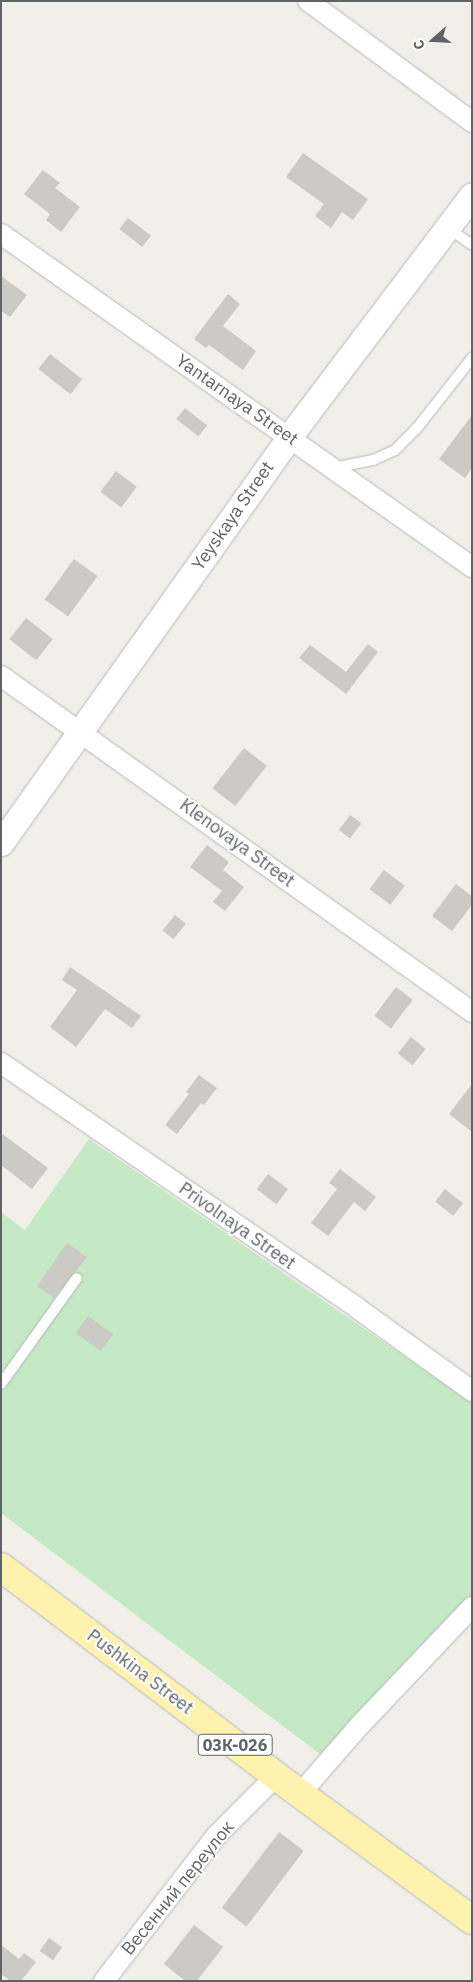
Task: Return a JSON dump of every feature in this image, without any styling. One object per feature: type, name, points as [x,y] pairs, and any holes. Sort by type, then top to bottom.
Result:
[{"type":"main road","name":"Pushkina Street","points":[[1,1566],[276,1776],[472,1920]]},
{"type":"street","points":[[308,1],[472,122]]},
{"type":"street","name":"Yeyskaya Street","points":[[1,843],[289,437],[472,195]]},
{"type":"street","name":"Yantarnaya Street","points":[[1,234],[472,567]]},
{"type":"street","name":"Klenovaya Street","points":[[1,676],[81,731],[472,1012]]},
{"type":"street","name":"Privolnaya Street","points":[[1,1063],[357,1308],[472,1391]]},
{"type":"street","points":[[300,1794],[360,1726],[472,1607]]},
{"type":"street","name":"Весенний переулок","points":[[104,1981],[216,1836],[276,1776]]},
{"type":"lane","points":[[447,228],[472,245]]},
{"type":"lane","points":[[332,468],[353,466],[395,450],[418,428],[472,358]]},
{"type":"lane","points":[[1,1384],[78,1278]]},
{"type":"green space","points":[[89,1139],[472,1403],[472,1596],[320,1754],[1,1513],[1,1212],[25,1230]]},
{"type":"building","points":[[303,153],[368,199],[353,220],[342,212],[331,228],[315,216],[324,204],[286,177]]},
{"type":"building","points":[[43,170],[60,183],[55,188],[80,207],[61,232],[46,220],[50,214],[24,194]]},
{"type":"building","points":[[128,218],[151,236],[142,247],[119,229]]},
{"type":"building","points":[[1,276],[27,295],[10,317],[1,311]]},
{"type":"building","points":[[228,294],[240,304],[223,326],[256,351],[243,370],[209,345],[206,348],[194,339]]},
{"type":"building","points":[[50,354],[82,379],[71,394],[38,369]]},
{"type":"building","points":[[185,408],[207,425],[198,436],[176,419]]},
{"type":"building","points":[[472,415],[472,468],[465,478],[439,459]]},
{"type":"building","points":[[116,471],[137,487],[121,507],[100,492]]},
{"type":"building","points":[[74,559],[97,576],[68,616],[45,599]]},
{"type":"building","points":[[26,618],[53,639],[36,660],[9,639]]},
{"type":"building","points":[[368,644],[378,652],[346,694],[299,658],[310,645],[346,672]]},
{"type":"building","points":[[244,748],[267,766],[235,806],[213,788]]},
{"type":"building","points":[[350,815],[361,823],[350,839],[339,830]]},
{"type":"building","points":[[207,845],[229,862],[223,870],[244,887],[225,911],[213,902],[222,891],[190,867]]},
{"type":"building","points":[[384,870],[405,886],[390,905],[370,889]]},
{"type":"building","points":[[456,884],[472,896],[472,905],[452,931],[432,916]]},
{"type":"building","points":[[175,915],[186,924],[173,939],[162,931]]},
{"type":"building","points":[[70,967],[141,1016],[132,1028],[105,1009],[76,1047],[50,1027],[77,990],[62,980]]},
{"type":"building","points":[[396,987],[413,1000],[391,1028],[374,1016]]},
{"type":"building","points":[[411,1037],[426,1049],[413,1065],[398,1053]]},
{"type":"building","points":[[199,1075],[217,1088],[204,1105],[201,1103],[177,1134],[165,1125],[189,1094],[186,1092]]},
{"type":"building","points":[[472,1084],[472,1132],[449,1114]]},
{"type":"building","points":[[1,1133],[48,1168],[32,1189],[1,1165]]},
{"type":"building","points":[[340,1169],[376,1197],[365,1211],[354,1202],[328,1236],[311,1223],[337,1189],[329,1183]]},
{"type":"building","points":[[268,1174],[288,1189],[277,1204],[257,1189]]},
{"type":"building","points":[[445,1189],[463,1203],[453,1216],[435,1202]]},
{"type":"building","points":[[67,1243],[87,1257],[54,1298],[37,1286]]},
{"type":"building","points":[[88,1316],[113,1334],[101,1351],[76,1333]]},
{"type":"building","points":[[279,1832],[304,1851],[247,1927],[222,1908]]},
{"type":"building","points":[[194,1925],[223,1947],[197,1981],[185,1981],[164,1964]]},
{"type":"building","points":[[49,1938],[62,1947],[53,1960],[40,1951]]},
{"type":"building","points":[[1,1945],[19,1959],[24,1953],[36,1962],[21,1981],[10,1981],[1,1974]]}]
